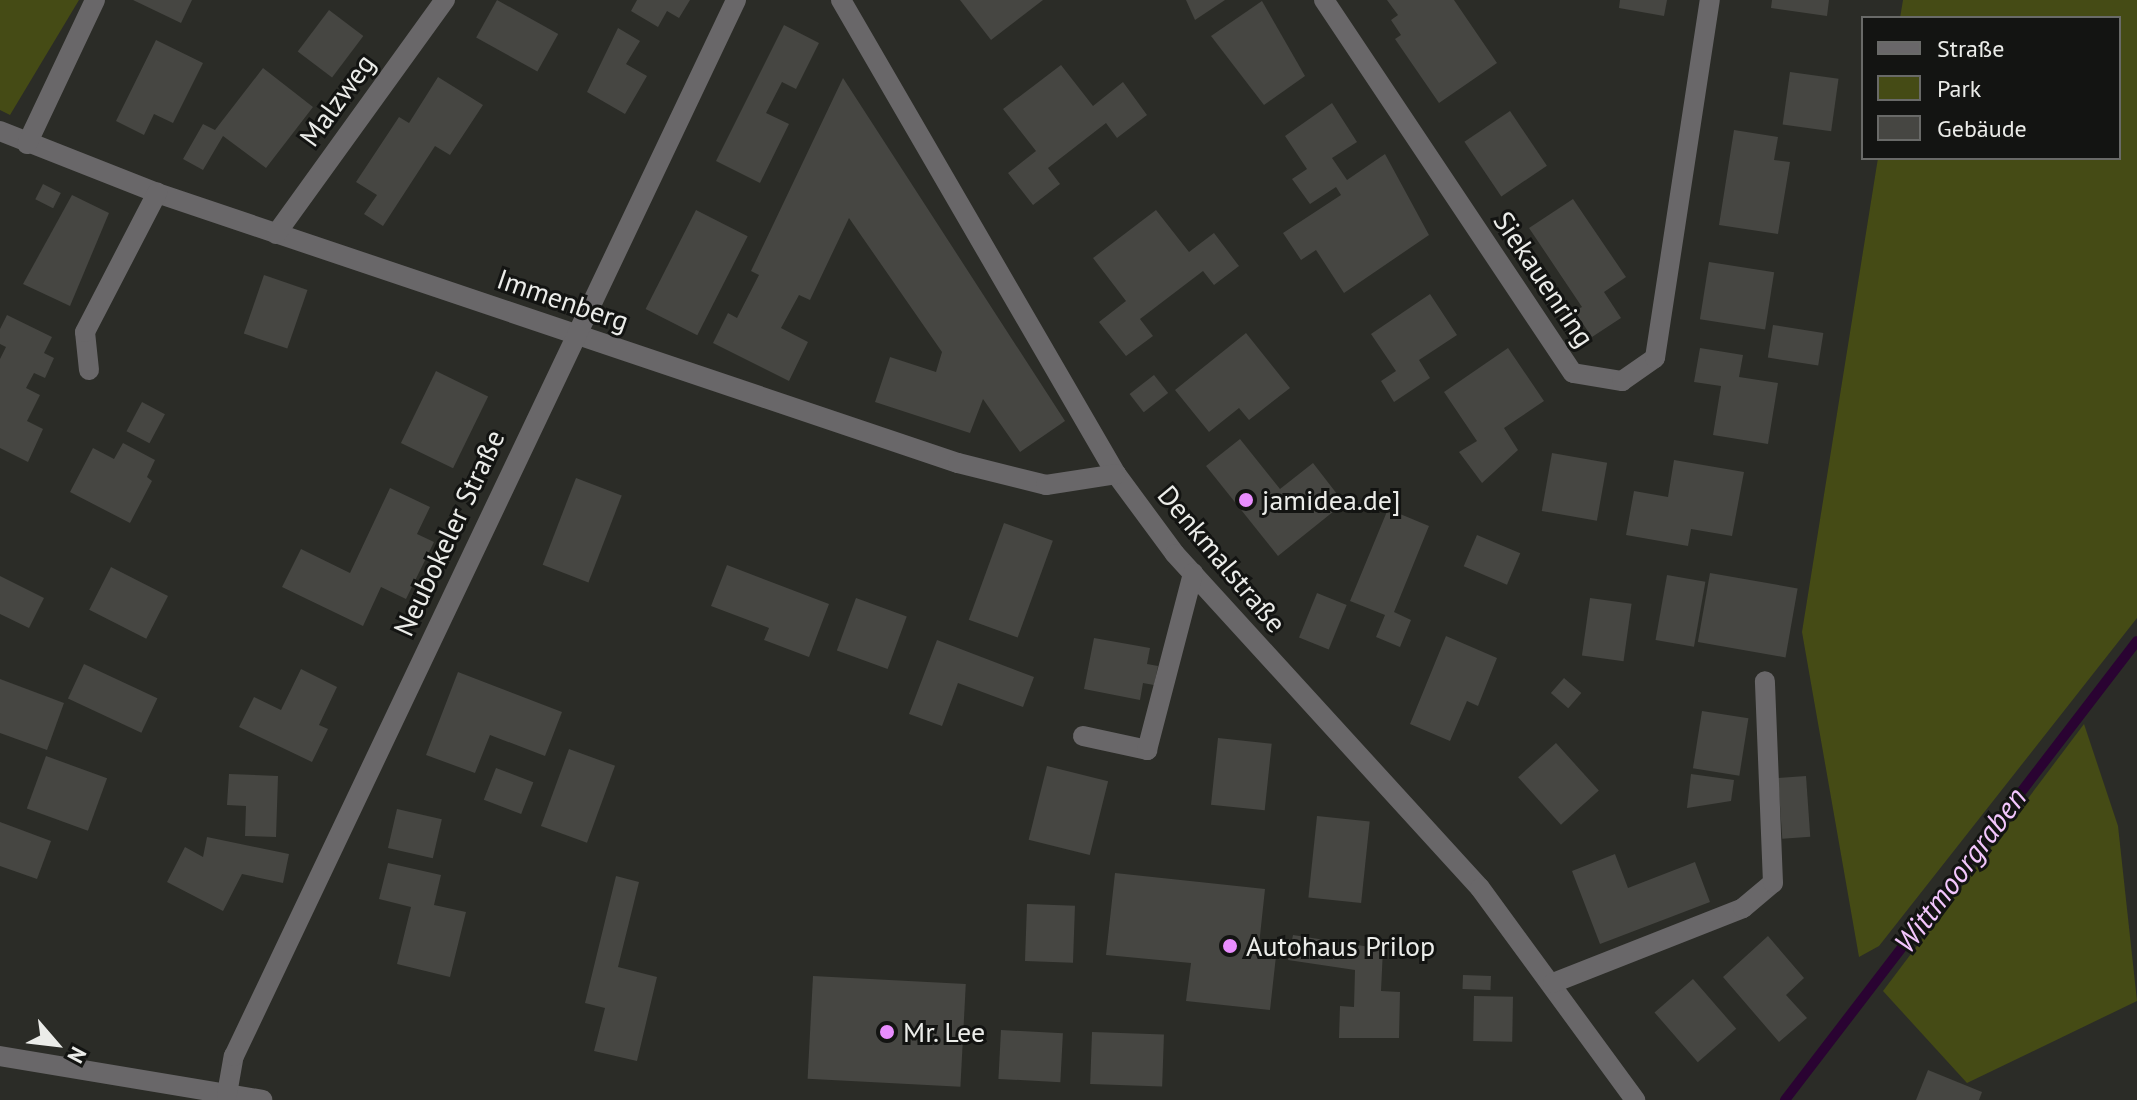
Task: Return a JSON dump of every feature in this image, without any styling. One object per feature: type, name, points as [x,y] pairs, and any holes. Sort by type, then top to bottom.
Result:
[{"type":"street","points":[[27,144],[95,0]]},
{"type":"street","name":"Malzweg","points":[[276,234],[445,0]]},
{"type":"street","name":"Neubokeler Straße","points":[[227,1094],[234,1056],[574,332],[736,0]]},
{"type":"street","name":"Denkmalstraße","points":[[841,0],[1116,474],[1193,573],[1480,888],[1553,983],[1635,1100]]},
{"type":"street","name":"Siekauenring","points":[[1324,0],[1573,373],[1622,381],[1655,358],[1710,0]]},
{"type":"street","name":"Immenberg","points":[[0,131],[157,193],[958,463],[1046,485],[1116,474]]},
{"type":"street","points":[[89,370],[85,332],[157,193]]},
{"type":"street","points":[[1083,736],[1147,750],[1193,573]]},
{"type":"street","points":[[1553,983],[1743,908],[1773,883],[1765,681]]},
{"type":"street","points":[[2,1062],[262,1100]]},
{"type":"green space","points":[[0,0],[79,0],[10,115],[0,110]]},
{"type":"green space","points":[[1903,0],[2137,0],[2137,618],[1879,946],[1859,957],[1802,632],[1878,160],[2121,160],[2121,16],[1900,16]]},
{"type":"green space","points":[[2084,724],[2118,826],[2137,1001],[1967,1083],[1883,991]]},
{"type":"building","points":[[133,0],[192,0],[181,23]]},
{"type":"building","points":[[497,0],[558,34],[537,72],[476,38]]},
{"type":"building","points":[[637,0],[690,0],[679,18],[667,11],[658,27],[631,11]]},
{"type":"building","points":[[960,0],[1043,0],[991,40]]},
{"type":"building","points":[[1186,0],[1225,0],[1195,20]]},
{"type":"building","points":[[1387,0],[1454,0],[1497,63],[1439,103],[1395,39],[1401,35],[1391,20],[1398,15]]},
{"type":"building","points":[[1620,0],[1667,0],[1664,16],[1619,8]]},
{"type":"building","points":[[1772,0],[1829,0],[1827,16],[1771,8]]},
{"type":"building","points":[[1262,1],[1305,76],[1264,105],[1211,36]]},
{"type":"building","points":[[329,10],[363,36],[332,77],[298,52]]},
{"type":"building","points":[[784,25],[819,43],[796,89],[782,82],[766,113],[789,124],[760,183],[716,161]]},
{"type":"building","points":[[618,28],[640,41],[626,64],[647,76],[625,114],[587,92]]},
{"type":"building","points":[[156,40],[203,63],[173,123],[154,114],[144,135],[116,121]]},
{"type":"building","points":[[1061,65],[1093,106],[1123,82],[1147,115],[1117,138],[1106,123],[1048,168],[1060,184],[1033,205],[1008,173],[1036,151],[1003,109]]},
{"type":"building","points":[[263,68],[313,107],[266,168],[223,136],[203,170],[183,159],[203,124],[215,130]]},
{"type":"building","points":[[1790,72],[1839,79],[1831,131],[1783,124]]},
{"type":"building","points":[[438,77],[483,105],[450,155],[435,146],[383,226],[364,214],[377,195],[356,182],[399,117],[409,123]]},
{"type":"building","points":[[843,78],[1065,421],[1020,452],[983,399],[970,433],[875,402],[890,357],[936,372],[942,352],[849,218],[810,300],[799,295],[781,328],[808,342],[789,381],[713,343],[728,313],[737,318],[759,275],[751,271]]},
{"type":"building","points":[[1332,103],[1357,142],[1332,158],[1347,180],[1385,154],[1429,235],[1344,293],[1316,250],[1301,260],[1283,233],[1341,195],[1336,187],[1310,204],[1292,179],[1307,169],[1285,136]]},
{"type":"building","points":[[1510,111],[1547,166],[1501,196],[1464,142]]},
{"type":"building","points":[[1734,130],[1778,137],[1774,160],[1790,162],[1778,234],[1719,225]]},
{"type":"building","points":[[43,184],[61,193],[53,208],[35,199]]},
{"type":"building","points":[[72,195],[109,213],[70,306],[23,284]]},
{"type":"building","points":[[1573,199],[1626,277],[1604,292],[1621,318],[1592,337],[1574,311],[1582,307],[1529,228]]},
{"type":"building","points":[[696,210],[748,236],[697,335],[646,309]]},
{"type":"building","points":[[1156,210],[1189,252],[1214,233],[1239,266],[1214,285],[1203,271],[1140,319],[1153,336],[1126,356],[1099,322],[1126,301],[1093,258]]},
{"type":"building","points":[[1709,262],[1774,272],[1765,330],[1700,319]]},
{"type":"building","points":[[264,275],[307,290],[287,349],[244,334]]},
{"type":"building","points":[[1430,294],[1457,335],[1419,360],[1430,378],[1394,402],[1381,381],[1396,371],[1371,334]]},
{"type":"building","points":[[7,315],[52,337],[44,353],[54,358],[45,378],[34,373],[26,388],[40,395],[27,421],[43,429],[28,462],[0,448],[0,359],[6,347],[0,344],[0,329]]},
{"type":"building","points":[[1773,325],[1823,333],[1818,366],[1768,358]]},
{"type":"building","points":[[1246,333],[1290,388],[1249,420],[1239,408],[1209,432],[1175,390]]},
{"type":"building","points":[[1508,348],[1544,401],[1504,428],[1518,450],[1482,483],[1459,452],[1477,441],[1444,392]]},
{"type":"building","points":[[1700,348],[1743,355],[1739,377],[1778,383],[1768,444],[1713,435],[1721,386],[1694,382]]},
{"type":"building","points":[[436,371],[488,396],[453,468],[401,443]]},
{"type":"building","points":[[1154,375],[1168,393],[1144,412],[1130,394]]},
{"type":"building","points":[[142,402],[165,414],[149,443],[127,431]]},
{"type":"building","points":[[1240,439],[1280,489],[1313,463],[1344,503],[1278,556],[1206,466]]},
{"type":"building","points":[[123,443],[155,460],[147,477],[152,481],[130,523],[70,492],[93,448],[114,459]]},
{"type":"building","points":[[1552,453],[1607,463],[1597,521],[1542,511]]},
{"type":"building","points":[[1674,460],[1744,472],[1732,536],[1691,529],[1688,546],[1626,535],[1634,491],[1668,497]]},
{"type":"building","points":[[576,478],[622,496],[588,582],[543,565]]},
{"type":"building","points":[[390,488],[430,507],[417,534],[434,542],[406,599],[381,587],[363,626],[282,587],[301,549],[350,573]]},
{"type":"building","points":[[1388,509],[1429,526],[1394,612],[1411,620],[1400,647],[1376,637],[1385,615],[1350,601]]},
{"type":"building","points":[[1004,523],[1053,541],[1018,638],[969,620]]},
{"type":"building","points":[[1477,535],[1520,553],[1507,585],[1464,566]]},
{"type":"building","points":[[727,565],[829,604],[809,657],[764,640],[769,628],[711,606]]},
{"type":"building","points":[[111,567],[168,596],[146,639],[89,610]]},
{"type":"building","points":[[1710,573],[1798,588],[1785,657],[1698,642]]},
{"type":"building","points":[[1667,575],[1705,582],[1694,647],[1656,640]]},
{"type":"building","points":[[0,576],[44,598],[29,628],[0,614]]},
{"type":"building","points":[[1317,593],[1347,605],[1329,649],[1299,638]]},
{"type":"building","points":[[856,598],[907,616],[888,669],[837,651]]},
{"type":"building","points":[[1590,598],[1632,604],[1624,661],[1582,655]]},
{"type":"building","points":[[1446,636],[1497,658],[1478,706],[1467,701],[1450,741],[1410,724]]},
{"type":"building","points":[[1094,638],[1150,648],[1147,664],[1158,666],[1154,685],[1143,683],[1140,700],[1084,689]]},
{"type":"building","points":[[937,640],[1034,677],[1023,707],[958,683],[942,726],[909,714]]},
{"type":"building","points":[[84,664],[157,698],[141,733],[68,698]]},
{"type":"building","points":[[301,669],[337,687],[319,725],[328,729],[312,762],[239,727],[254,697],[281,710]]},
{"type":"building","points":[[458,672],[562,712],[545,756],[490,735],[475,773],[426,755]]},
{"type":"building","points":[[1564,678],[1581,693],[1568,708],[1551,693]]},
{"type":"building","points":[[0,679],[64,703],[47,750],[0,733]]},
{"type":"building","points":[[1702,711],[1748,718],[1739,776],[1693,768]]},
{"type":"building","points":[[1218,738],[1272,744],[1265,810],[1211,805]]},
{"type":"building","points":[[1556,743],[1599,791],[1561,825],[1518,777]]},
{"type":"building","points":[[569,749],[615,766],[587,843],[541,826]]},
{"type":"building","points":[[46,756],[107,778],[88,831],[27,809]]},
{"type":"building","points":[[1047,766],[1108,781],[1090,855],[1029,840]]},
{"type":"building","points":[[496,768],[533,782],[521,814],[484,800]]},
{"type":"building","points":[[229,774],[278,776],[276,837],[245,836],[246,806],[227,805]]},
{"type":"building","points":[[1691,774],[1734,780],[1731,801],[1687,808]]},
{"type":"building","points":[[1806,776],[1810,837],[1782,839],[1778,778]]},
{"type":"building","points":[[397,809],[442,819],[433,858],[388,848]]},
{"type":"building","points":[[1317,816],[1370,822],[1361,903],[1308,898]]},
{"type":"building","points":[[0,822],[51,841],[37,879],[0,866]]},
{"type":"building","points":[[207,837],[289,854],[283,883],[242,874],[223,911],[167,882],[185,847],[203,857]]},
{"type":"building","points":[[1615,854],[1628,888],[1695,862],[1710,902],[1600,944],[1572,871]]},
{"type":"building","points":[[388,863],[441,875],[434,905],[466,912],[450,977],[397,964],[411,907],[379,899]]},
{"type":"building","points":[[1115,873],[1265,889],[1259,945],[1277,947],[1270,1010],[1186,1001],[1191,963],[1106,955]]},
{"type":"building","points":[[616,876],[639,882],[618,967],[657,977],[637,1061],[594,1051],[605,1008],[585,1003]]},
{"type":"building","points":[[1027,904],[1075,906],[1073,963],[1025,961]]},
{"type":"building","points":[[1293,935],[1383,949],[1381,991],[1400,992],[1399,1038],[1339,1038],[1340,1006],[1354,1007],[1355,970],[1288,960]]},
{"type":"building","points":[[1768,936],[1804,978],[1786,995],[1807,1018],[1779,1042],[1723,977]]},
{"type":"building","points":[[1463,975],[1491,976],[1490,990],[1463,989]]},
{"type":"building","name":"Mr. Lee","points":[[813,976],[966,984],[960,1087],[808,1079]]},
{"type":"building","points":[[1693,979],[1736,1029],[1698,1062],[1655,1012]]},
{"type":"building","points":[[1474,996],[1513,997],[1512,1042],[1473,1041]]},
{"type":"building","points":[[1001,1030],[1063,1033],[1060,1082],[998,1079]]},
{"type":"building","points":[[1092,1032],[1164,1035],[1162,1086],[1090,1084]]},
{"type":"building","points":[[1928,1070],[1982,1092],[1979,1100],[1916,1100]]},
{"type":"waterway","name":"Wittmoorgraben","points":[[1785,1100],[2137,641]]},
{"type":"place","name":"jamidea.de]","points":[[1246,500]]},
{"type":"place","name":"Autohaus Prilop","points":[[1230,946]]},
{"type":"place","name":"Mr. Lee","points":[[887,1032]]}]
